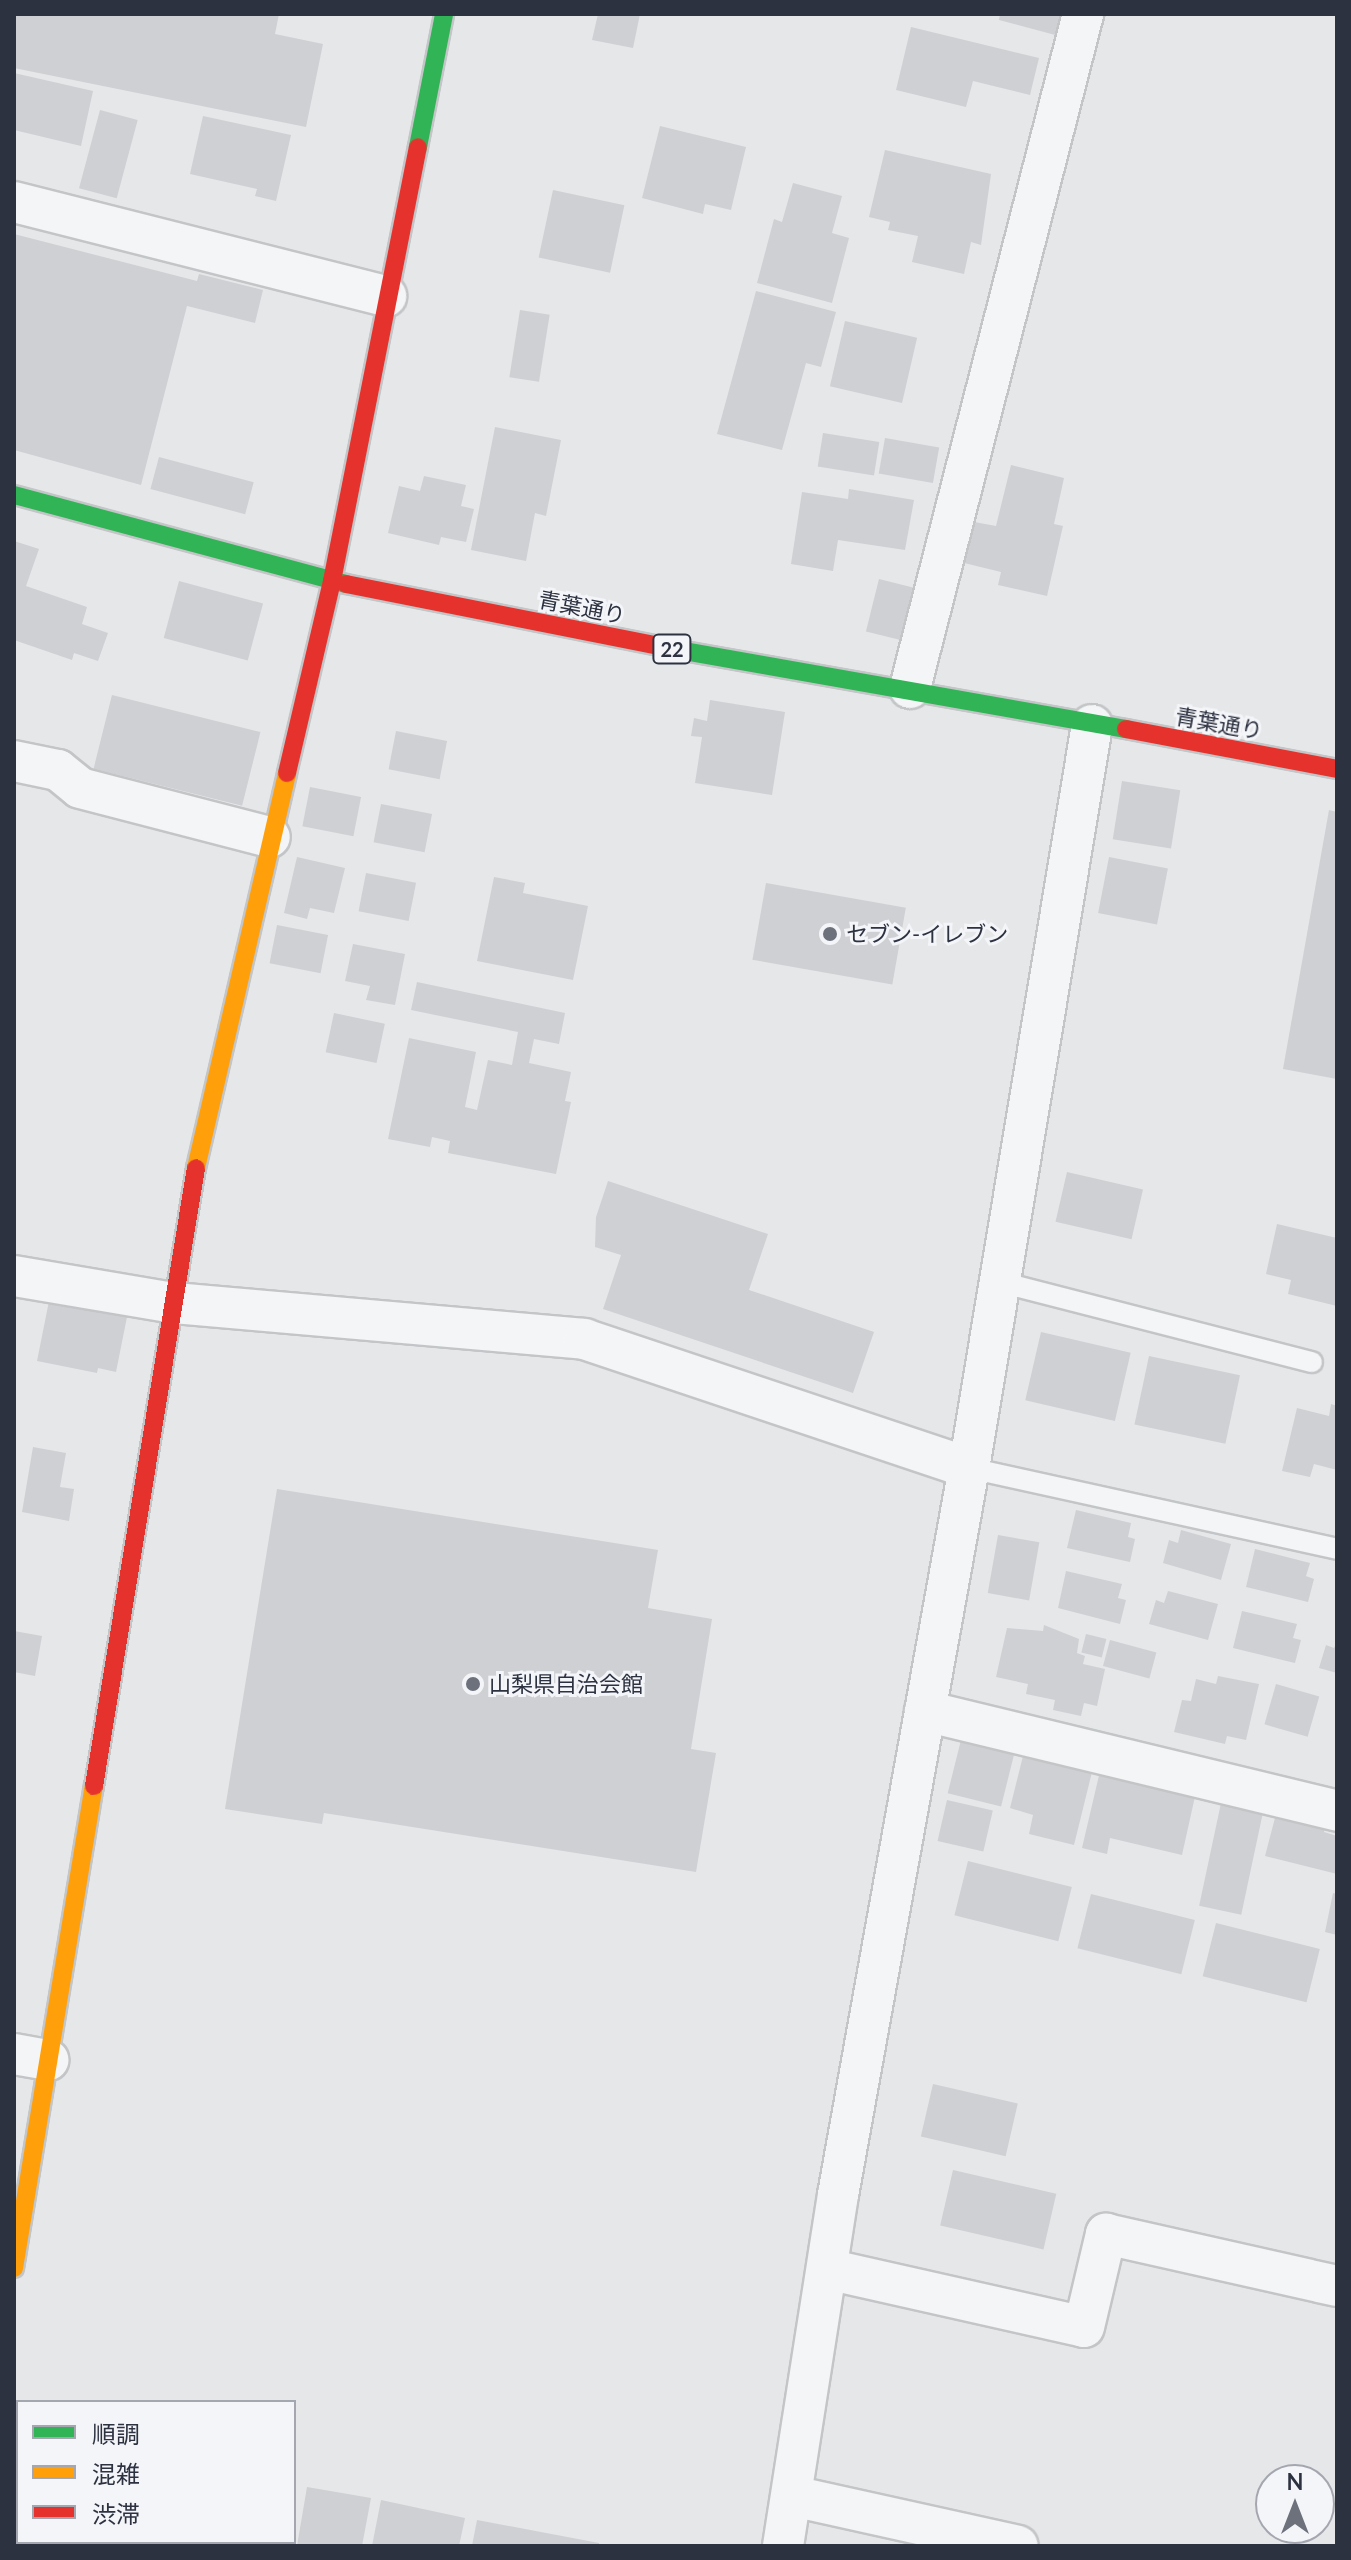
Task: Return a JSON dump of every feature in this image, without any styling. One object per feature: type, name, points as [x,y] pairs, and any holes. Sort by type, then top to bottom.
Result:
[{"type":"street","points":[[14,2268],[31,2057],[174,1303],[204,1122],[332,581],[444,14]]},
{"type":"street","points":[[910,688],[1083,14]]},
{"type":"street","points":[[14,202],[386,296]]},
{"type":"street","name":"青葉通り","points":[[14,495],[332,581],[677,650],[910,688],[1092,725],[1337,769]]},
{"type":"street","points":[[783,2546],[827,2269],[969,1468],[1092,725]]},
{"type":"street","points":[[14,761],[58,770],[80,788],[270,837]]},
{"type":"street","points":[[14,1276],[174,1303],[584,1339],[969,1468]]},
{"type":"street","points":[[925,1711],[1337,1811]]},
{"type":"street","points":[[827,2269],[1084,2327],[1106,2234],[1337,2286]]},
{"type":"street","points":[[793,2496],[1018,2546]]},
{"type":"lane","points":[[1000,1282],[1312,1362]]},
{"type":"lane","points":[[969,1468],[1337,1549]]},
{"type":"building","points":[[14,14],[279,14],[275,34],[323,44],[306,127],[14,68]]},
{"type":"building","points":[[598,14],[640,14],[633,48],[592,40]]},
{"type":"building","points":[[1000,14],[1065,14],[1059,36],[999,20]]},
{"type":"building","points":[[911,27],[1039,58],[1030,95],[973,81],[966,107],[896,90]]},
{"type":"building","points":[[14,73],[93,91],[81,146],[14,130]]},
{"type":"building","points":[[100,110],[138,120],[117,198],[79,188]]},
{"type":"building","points":[[203,116],[291,135],[276,201],[255,196],[257,189],[190,174]]},
{"type":"building","points":[[660,126],[746,147],[731,210],[705,204],[703,214],[642,198]]},
{"type":"building","points":[[885,150],[991,174],[981,245],[971,242],[964,274],[912,262],[918,236],[888,230],[890,222],[869,217]]},
{"type":"building","points":[[793,183],[842,196],[832,233],[849,238],[832,303],[757,283],[774,219],[782,222]]},
{"type":"building","points":[[553,190],[624,205],[610,273],[539,257]]},
{"type":"building","points":[[14,234],[197,281],[199,274],[263,290],[255,323],[187,306],[141,485],[14,450]]},
{"type":"building","points":[[756,291],[836,312],[821,367],[806,363],[782,450],[717,434]]},
{"type":"building","points":[[520,310],[550,315],[539,382],[509,377]]},
{"type":"building","points":[[845,321],[917,338],[902,403],[830,386]]},
{"type":"building","points":[[495,427],[561,440],[546,516],[535,513],[526,561],[471,550]]},
{"type":"building","points":[[823,433],[879,442],[874,475],[818,467]]},
{"type":"building","points":[[885,438],[939,448],[933,483],[879,473]]},
{"type":"building","points":[[159,457],[254,482],[245,514],[150,489]]},
{"type":"building","points":[[1011,465],[1064,478],[1054,524],[1063,526],[1047,596],[998,585],[1001,572],[960,562],[969,521],[996,526]]},
{"type":"building","points":[[424,476],[466,485],[461,506],[474,509],[466,542],[441,537],[439,545],[388,533],[399,486],[420,491]]},
{"type":"building","points":[[849,489],[914,500],[905,550],[838,540],[833,571],[791,564],[802,492],[848,499]]},
{"type":"building","points":[[14,541],[39,549],[26,586],[87,607],[82,624],[108,633],[98,661],[74,653],[72,660],[14,640]]},
{"type":"building","points":[[879,579],[919,589],[906,641],[866,631]]},
{"type":"building","points":[[179,581],[263,604],[248,661],[164,638]]},
{"type":"building","points":[[112,695],[260,732],[242,806],[94,769]]},
{"type":"building","points":[[710,700],[785,712],[772,795],[695,783],[702,737],[691,736],[694,718],[707,721]]},
{"type":"building","points":[[396,731],[447,741],[440,779],[389,769]]},
{"type":"building","points":[[1122,781],[1180,790],[1171,849],[1113,839]]},
{"type":"building","points":[[310,787],[361,797],[353,836],[302,826]]},
{"type":"building","points":[[381,804],[432,814],[425,852],[374,842]]},
{"type":"building","points":[[1329,810],[1337,812],[1337,1079],[1283,1069]]},
{"type":"building","points":[[297,857],[345,868],[334,913],[310,908],[307,919],[284,913]]},
{"type":"building","points":[[1109,857],[1168,868],[1157,924],[1098,913]]},
{"type":"building","points":[[366,873],[416,883],[409,921],[359,911]]},
{"type":"building","points":[[494,877],[525,883],[523,893],[588,906],[573,980],[477,961]]},
{"type":"building","name":"セブン-イレブン","points":[[766,883],[906,908],[892,984],[752,960]]},
{"type":"building","points":[[277,925],[328,935],[321,973],[270,963]]},
{"type":"building","points":[[353,944],[405,954],[395,1005],[366,1000],[370,986],[345,981]]},
{"type":"building","points":[[417,982],[565,1013],[559,1044],[534,1039],[529,1063],[571,1072],[565,1101],[571,1102],[556,1174],[448,1153],[450,1141],[432,1137],[430,1147],[388,1139],[409,1038],[476,1052],[465,1107],[477,1110],[488,1060],[512,1065],[518,1032],[411,1010]]},
{"type":"building","points":[[334,1013],[385,1024],[377,1063],[326,1052]]},
{"type":"building","points":[[1067,1172],[1143,1190],[1132,1239],[1056,1222]]},
{"type":"building","points":[[608,1181],[768,1234],[749,1290],[874,1332],[853,1393],[603,1309],[621,1255],[595,1247],[596,1217]]},
{"type":"building","points":[[1277,1224],[1337,1238],[1337,1306],[1288,1294],[1291,1280],[1266,1274]]},
{"type":"building","points":[[50,1296],[128,1312],[116,1372],[98,1368],[97,1373],[37,1361]]},
{"type":"building","points":[[1041,1332],[1131,1353],[1115,1421],[1025,1400]]},
{"type":"building","points":[[1149,1356],[1240,1375],[1225,1444],[1134,1424]]},
{"type":"building","points":[[1331,1404],[1337,1406],[1337,1470],[1314,1464],[1310,1477],[1282,1471],[1297,1408],[1329,1416]]},
{"type":"building","points":[[33,1447],[66,1453],[60,1487],[74,1489],[69,1521],[22,1512]]},
{"type":"building","name":"山梨県自治会館","points":[[277,1489],[658,1550],[648,1608],[712,1619],[691,1749],[716,1753],[696,1872],[324,1813],[322,1824],[225,1809]]},
{"type":"building","points":[[1076,1510],[1131,1523],[1128,1537],[1135,1539],[1130,1562],[1067,1548]]},
{"type":"building","points":[[1181,1530],[1231,1544],[1221,1580],[1163,1563],[1169,1540],[1178,1543]]},
{"type":"building","points":[[998,1535],[1039,1542],[1029,1600],[988,1593]]},
{"type":"building","points":[[1255,1549],[1310,1563],[1306,1576],[1314,1579],[1308,1602],[1246,1587]]},
{"type":"building","points":[[1066,1571],[1122,1584],[1118,1598],[1126,1600],[1120,1624],[1058,1608]]},
{"type":"building","points":[[1168,1591],[1218,1604],[1208,1640],[1149,1624],[1156,1600],[1164,1603]]},
{"type":"building","points":[[1242,1611],[1297,1624],[1293,1638],[1301,1640],[1295,1663],[1233,1648]]},
{"type":"building","points":[[1044,1625],[1079,1639],[1077,1653],[1085,1656],[1083,1664],[1105,1669],[1097,1706],[1084,1703],[1081,1716],[1053,1710],[1055,1700],[1026,1694],[1028,1684],[996,1677],[1007,1628],[1043,1631]]},
{"type":"building","points":[[14,1631],[42,1636],[35,1676],[14,1672]]},
{"type":"building","points":[[1086,1634],[1106,1639],[1102,1658],[1081,1652]]},
{"type":"building","points":[[1110,1640],[1156,1652],[1149,1679],[1103,1666]]},
{"type":"building","points":[[1337,1642],[1337,1673],[1319,1668],[1326,1645],[1334,1648]]},
{"type":"building","points":[[1218,1676],[1259,1684],[1246,1740],[1227,1736],[1225,1744],[1174,1732],[1182,1700],[1191,1701],[1196,1679],[1216,1684]]},
{"type":"building","points":[[1276,1684],[1319,1696],[1308,1737],[1264,1724]]},
{"type":"building","points":[[962,1736],[1015,1749],[1001,1807],[948,1793]]},
{"type":"building","points":[[1024,1752],[1093,1768],[1074,1845],[1029,1834],[1033,1815],[1010,1808]]},
{"type":"building","points":[[1100,1771],[1196,1792],[1182,1855],[1110,1838],[1107,1854],[1082,1848]]},
{"type":"building","points":[[947,1800],[993,1811],[983,1851],[938,1841]]},
{"type":"building","points":[[1221,1803],[1263,1812],[1241,1915],[1199,1906]]},
{"type":"building","points":[[1276,1814],[1325,1826],[1324,1832],[1337,1836],[1337,1874],[1265,1856]]},
{"type":"building","points":[[968,1861],[1072,1887],[1058,1941],[954,1915]]},
{"type":"building","points":[[1333,1893],[1337,1894],[1337,1935],[1325,1932]]},
{"type":"building","points":[[1091,1894],[1195,1920],[1181,1974],[1077,1948]]},
{"type":"building","points":[[1216,1923],[1320,1949],[1307,2002],[1203,1976]]},
{"type":"building","points":[[933,2084],[1018,2104],[1006,2156],[921,2137]]},
{"type":"building","points":[[953,2170],[1056,2194],[1043,2249],[940,2226]]},
{"type":"building","points":[[307,2487],[371,2498],[362,2546],[297,2546]]},
{"type":"building","points":[[381,2500],[465,2518],[459,2546],[372,2546]]},
{"type":"building","points":[[477,2520],[599,2543],[599,2546],[472,2546]]},
{"type":"traffic: fast","points":[[418,147],[444,14]]},
{"type":"traffic: fast","points":[[14,495],[346,584]]},
{"type":"traffic: fast","points":[[678,650],[1126,729]]},
{"type":"traffic: slow","points":[[196,1168],[287,773]]},
{"type":"traffic: slow","points":[[14,2268],[94,1786]]},
{"type":"traffic: jam","points":[[287,773],[332,581],[418,147]]},
{"type":"traffic: jam","points":[[346,584],[678,650]]},
{"type":"traffic: jam","points":[[1126,729],[1337,769]]},
{"type":"traffic: jam","points":[[94,1786],[196,1168]]},
{"type":"place","name":"セブン-イレブン","points":[[830,934]]},
{"type":"place","name":"山梨県自治会館","points":[[473,1684]]}]
